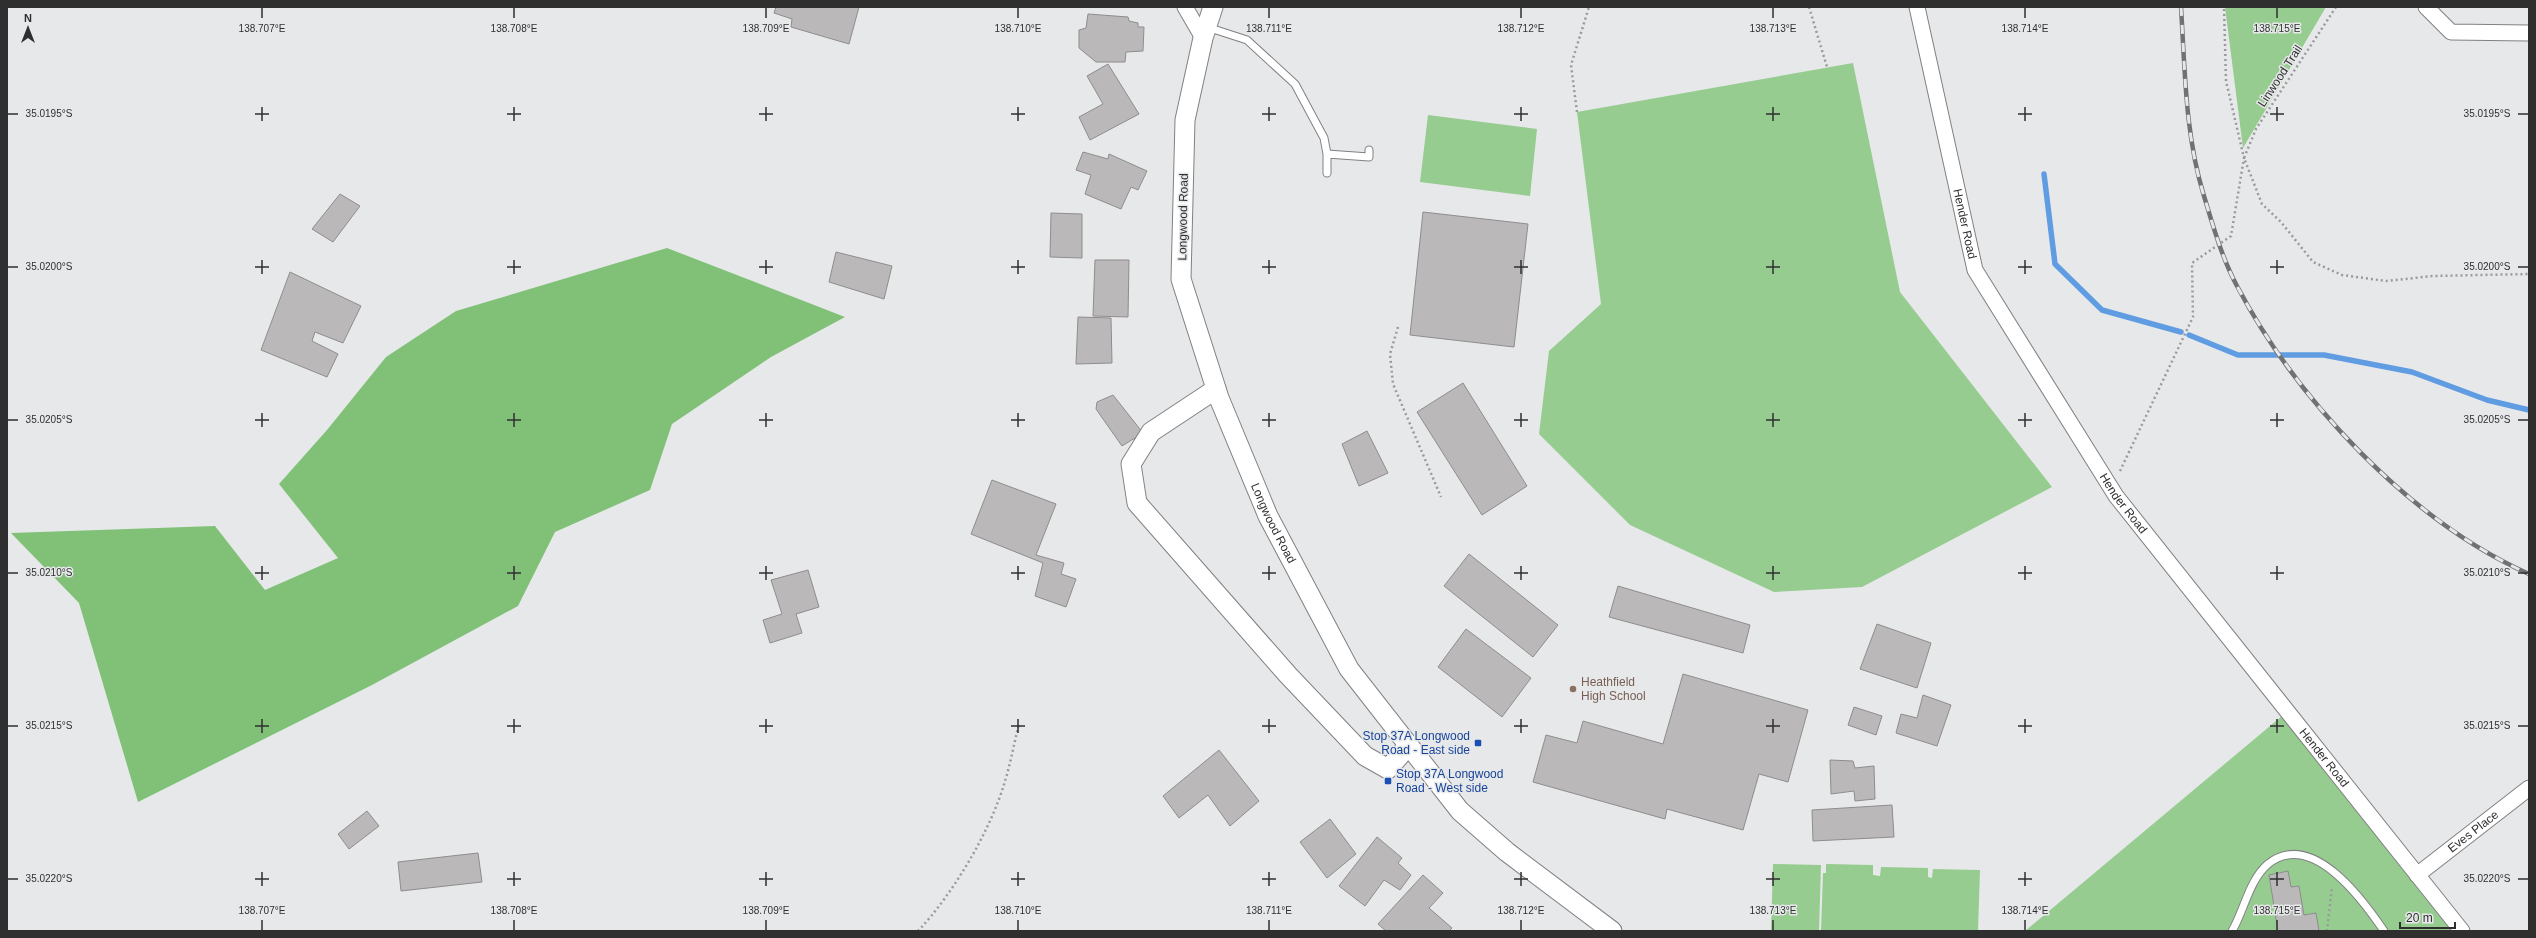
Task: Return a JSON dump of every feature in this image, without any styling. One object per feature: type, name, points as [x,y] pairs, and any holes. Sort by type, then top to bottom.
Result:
[{"type":"street","points":[[1184,7],[1204,32]]},
{"type":"street","name":"Longwood Road","points":[[1213,7],[1204,32],[1185,120],[1181,279],[1216,389],[1268,516],[1349,668],[1460,812],[1507,852],[1612,931]]},
{"type":"street","name":"Hender Road","points":[[1917,7],[1975,270],[2116,496],[2462,931]]},
{"type":"street","points":[[2426,7],[2451,32],[2529,33]]},
{"type":"street","points":[[1216,389],[1151,432],[1131,464],[1137,503],[1288,675],[1364,756],[1388,769],[1408,746]]},
{"type":"street","name":"Eves Place","points":[[2417,875],[2529,788]]},
{"type":"lane","points":[[1204,32],[1247,40],[1295,84],[1324,138],[1327,154],[1327,173]]},
{"type":"lane","points":[[1327,154],[1369,157],[1369,150]]},
{"type":"lane","points":[[2232,931],[2257,877],[2268,864],[2284,856],[2301,856],[2318,860],[2333,871],[2368,908],[2384,931]]},
{"type":"path","points":[[1577,112],[1571,65],[1588,7]]},
{"type":"path","points":[[1809,7],[1827,67]]},
{"type":"path","points":[[2224,7],[2226,80],[2244,158],[2262,204],[2281,222],[2313,262],[2342,275],[2386,281],[2433,276],[2529,274]]},
{"type":"path","name":"Linwood Trail","points":[[2244,158],[2256,129],[2336,7]]},
{"type":"path","points":[[2116,496],[2120,467],[2193,317],[2192,263],[2231,236],[2244,158]]},
{"type":"path","points":[[1398,327],[1390,354],[1393,384],[1441,497]]},
{"type":"path","points":[[918,931],[935,913],[982,838],[1005,782],[1019,724]]},
{"type":"path","points":[[2328,931],[2333,871]]},
{"type":"green space","points":[[2225,7],[2326,7],[2243,148]]},
{"type":"green space","points":[[1853,63],[1900,292],[2052,487],[1862,587],[1774,592],[1630,525],[1539,434],[1549,351],[1601,304],[1577,112]]},
{"type":"green space","points":[[1428,115],[1537,129],[1530,196],[1420,182]]},
{"type":"green space","points":[[667,248],[845,317],[771,357],[672,424],[650,490],[555,532],[518,606],[372,685],[138,802],[79,603],[11,533],[215,526],[265,590],[338,558],[279,484],[327,430],[386,357],[456,311]]},
{"type":"green space","points":[[2288,711],[2462,931],[2025,931]]},
{"type":"green space","points":[[1773,864],[1821,865],[1819,931],[1771,931]]},
{"type":"green space","points":[[1826,864],[1873,865],[1873,875],[1880,876],[1881,867],[1928,868],[1928,877],[1932,878],[1933,869],[1980,870],[1978,931],[1821,931],[1823,873],[1826,873]]},
{"type":"building","points":[[776,7],[859,7],[849,44],[791,27],[792,19],[774,13]]},
{"type":"building","points":[[1088,14],[1128,17],[1129,21],[1138,23],[1138,27],[1144,27],[1143,51],[1126,52],[1125,62],[1096,62],[1079,48],[1079,30],[1086,28]]},
{"type":"building","points":[[1108,64],[1139,114],[1090,140],[1079,117],[1103,104],[1087,76]]},
{"type":"building","points":[[1083,152],[1108,159],[1109,154],[1147,171],[1138,190],[1131,187],[1121,209],[1085,194],[1091,175],[1076,170]]},
{"type":"building","points":[[340,194],[360,206],[333,242],[312,229]]},
{"type":"building","points":[[1423,212],[1528,224],[1514,347],[1410,335]]},
{"type":"building","points":[[1051,213],[1082,214],[1082,258],[1050,257]]},
{"type":"building","points":[[836,252],[892,266],[884,299],[829,282]]},
{"type":"building","points":[[1095,260],[1129,260],[1128,317],[1093,316]]},
{"type":"building","points":[[290,272],[361,306],[343,343],[315,332],[312,341],[338,354],[327,377],[261,350]]},
{"type":"building","points":[[1078,317],[1111,318],[1112,363],[1076,364]]},
{"type":"building","points":[[1463,383],[1527,486],[1482,515],[1417,412]]},
{"type":"building","points":[[1113,395],[1143,433],[1122,446],[1096,409],[1097,402]]},
{"type":"building","points":[[1367,431],[1388,473],[1359,486],[1342,444]]},
{"type":"building","points":[[992,480],[1056,504],[1036,555],[1064,563],[1061,574],[1076,579],[1066,607],[1035,596],[1043,563],[971,534]]},
{"type":"building","points":[[1469,554],[1558,625],[1533,657],[1444,586]]},
{"type":"building","points":[[808,570],[819,607],[796,614],[802,633],[770,643],[763,620],[782,614],[771,580]]},
{"type":"building","points":[[1618,586],[1750,625],[1743,653],[1609,617]]},
{"type":"building","points":[[1877,624],[1931,643],[1917,688],[1860,669]]},
{"type":"building","points":[[1466,629],[1531,678],[1502,717],[1438,667]]},
{"type":"building","points":[[1683,674],[1808,710],[1788,782],[1759,774],[1743,830],[1667,809],[1665,819],[1533,782],[1546,735],[1577,743],[1583,721],[1663,744]]},
{"type":"building","points":[[1923,695],[1951,705],[1937,746],[1896,733],[1901,714],[1917,718]]},
{"type":"building","points":[[1854,707],[1882,716],[1876,735],[1848,725]]},
{"type":"building","points":[[1219,750],[1259,801],[1230,826],[1208,795],[1179,818],[1163,796]]},
{"type":"building","points":[[1830,760],[1853,761],[1855,768],[1874,766],[1875,799],[1855,801],[1854,791],[1831,794]]},
{"type":"building","points":[[1892,805],[1894,837],[1813,841],[1812,810]]},
{"type":"building","points":[[367,811],[379,826],[349,849],[338,834]]},
{"type":"building","points":[[1330,819],[1356,854],[1327,878],[1300,842]]},
{"type":"building","points":[[1377,837],[1402,858],[1398,863],[1411,875],[1400,890],[1384,880],[1365,906],[1339,886]]},
{"type":"building","points":[[478,853],[482,882],[401,891],[398,862]]},
{"type":"building","points":[[2288,871],[2291,887],[2299,886],[2304,915],[2316,913],[2319,931],[2278,931],[2269,875]]},
{"type":"building","points":[[1423,875],[1443,893],[1429,908],[1452,928],[1449,931],[1386,931],[1378,924]]},
{"type":"waterway","points":[[2044,174],[2055,264],[2102,310],[2181,332]]},
{"type":"waterway","points":[[2189,335],[2238,355],[2324,355],[2412,372],[2487,400],[2529,410]]},
{"type":"railway","points":[[2181,7],[2189,126],[2198,173],[2222,253],[2237,286],[2262,329],[2291,372],[2324,413],[2361,453],[2400,490],[2442,523],[2485,551],[2529,574]]},
{"type":"place","name":"Heathfield High School","points":[[1573,689]]},
{"type":"place","name":"Stop 37A Longwood Road - East side","points":[[1478,743]]},
{"type":"place","name":"Stop 37A Longwood Road - West side","points":[[1388,781]]}]
